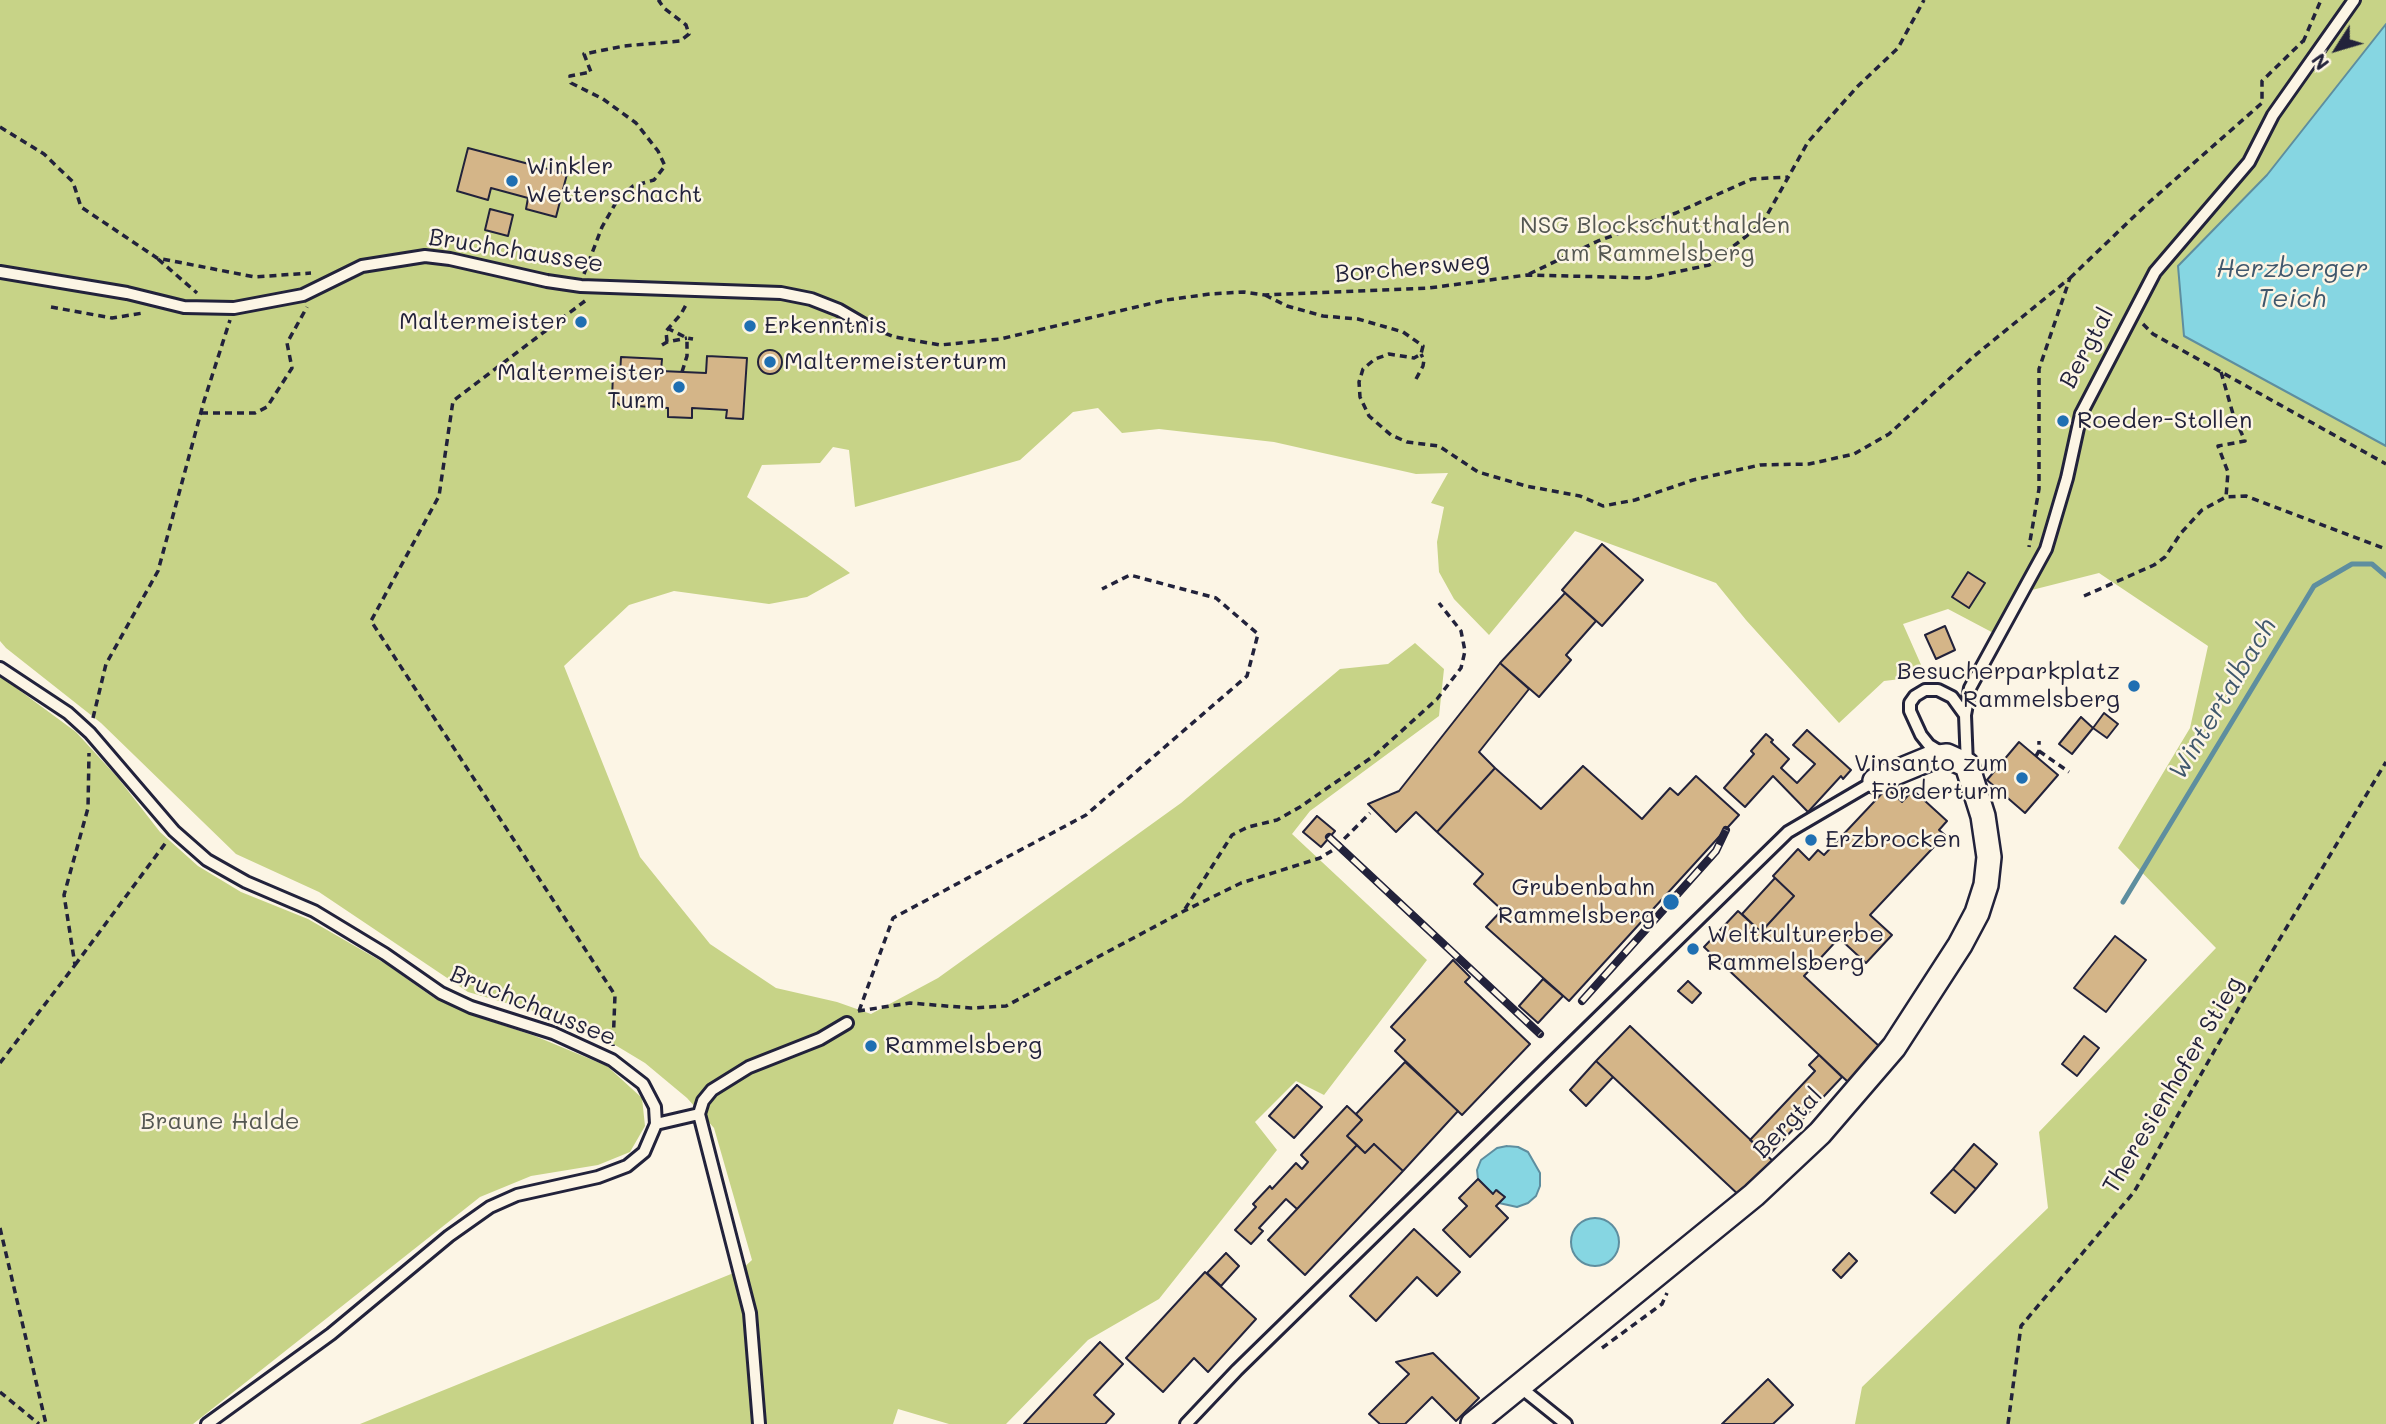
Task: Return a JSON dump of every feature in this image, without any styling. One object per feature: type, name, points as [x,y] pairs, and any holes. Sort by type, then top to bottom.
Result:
[{"type":"street","points":[[1875,781],[1919,761],[1957,761]]},
{"type":"street","name":"Bergtal","points":[[1473,1424],[1754,1195],[1820,1133],[1894,1047],[1960,945],[1977,913],[1986,885],[1989,857],[1983,816],[1957,761]]},
{"type":"lane","name":"Bergtal","points":[[1957,761],[1970,688],[2046,549],[2067,478],[2081,414],[2155,272],[2249,162],[2273,115],[2354,0]]},
{"type":"lane","name":"Bruchchaussee","points":[[0,272],[127,293],[184,307],[234,308],[303,295],[362,266],[425,256],[580,286],[781,293],[820,302],[863,324]]},
{"type":"lane","name":"Bruchchaussee","points":[[0,668],[68,713],[90,733],[174,831],[207,860],[246,882],[314,911],[385,954],[441,993],[471,1007],[553,1033],[612,1060],[643,1084],[654,1107],[656,1124]]},
{"type":"lane","points":[[1957,761],[1929,745],[1921,735],[1910,711],[1910,703],[1925,690],[1938,690],[1952,697],[1965,715]]},
{"type":"lane","points":[[1185,1424],[1237,1370],[1788,832],[1875,781]]},
{"type":"lane","points":[[759,1424],[750,1313],[699,1114],[703,1101],[712,1090],[749,1067],[820,1040],[847,1023]]},
{"type":"lane","points":[[207,1424],[331,1334],[449,1236],[490,1207],[517,1195],[598,1177],[627,1166],[644,1152],[656,1124],[699,1114]]},
{"type":"lane","points":[[1520,1387],[1566,1424]]},
{"type":"path","points":[[580,286],[602,227],[618,199],[633,186],[654,180],[665,166],[636,123],[603,99],[571,83],[570,76],[591,72],[584,54],[680,41],[689,34],[686,25],[664,8],[659,1],[661,0]]},
{"type":"path","name":"Borchersweg","points":[[863,324],[895,337],[940,345],[1000,339],[1166,300],[1233,293],[1265,295],[1429,288],[1527,275],[1648,278],[1709,265],[1762,224],[1808,142],[1857,87],[1898,48],[1924,0]]},
{"type":"path","points":[[1421,354],[1414,358],[1389,354],[1375,359],[1363,369],[1359,383],[1360,397],[1369,416],[1391,435],[1406,442],[1438,446],[1478,472],[1526,486],[1580,496],[1604,506],[1635,500],[1693,480],[1760,465],[1809,464],[1854,454],[1889,434],[1973,357],[2070,278],[2146,205],[2262,103],[2262,81],[2304,40]]},
{"type":"path","points":[[0,127],[44,154],[73,182],[81,207],[158,258],[215,308]]},
{"type":"path","points":[[1527,275],[1598,241],[1676,213],[1752,179],[1788,177]]},
{"type":"path","points":[[158,258],[255,277],[316,273]]},
{"type":"path","points":[[2028,554],[2039,489],[2039,369],[2070,278]]},
{"type":"path","points":[[604,287],[453,401],[439,496],[371,621],[615,995],[612,1060]]},
{"type":"path","points":[[201,413],[255,413],[267,407],[292,368],[287,343],[306,310],[310,291]]},
{"type":"path","points":[[1265,295],[1287,306],[1311,313],[1358,319],[1403,332],[1423,346],[1423,366],[1416,379]]},
{"type":"path","points":[[687,304],[667,328],[665,344],[687,338]]},
{"type":"path","points":[[51,307],[112,318],[148,312]]},
{"type":"path","points":[[75,965],[64,895],[88,808],[90,733],[106,664],[158,571],[201,413],[234,308]]},
{"type":"path","points":[[2134,316],[2153,334],[2386,464]]},
{"type":"path","points":[[667,328],[693,339]]},
{"type":"path","points":[[682,372],[687,356],[687,338]]},
{"type":"path","points":[[2221,372],[2233,414],[2245,441],[2218,446],[2228,472],[2226,497]]},
{"type":"path","points":[[2084,596],[2154,565],[2165,557],[2181,533],[2202,510],[2226,497],[2246,496],[2386,549]]},
{"type":"path","points":[[847,1023],[859,1011],[893,918],[1086,816],[1247,676],[1258,634],[1216,598],[1130,575],[1102,589]]},
{"type":"path","points":[[1184,911],[1232,835],[1248,827],[1277,820],[1300,807],[1375,755],[1437,699],[1461,668],[1465,651],[1461,631],[1439,603]]},
{"type":"path","points":[[2036,756],[2039,741]]},
{"type":"path","points":[[2039,751],[2069,772]]},
{"type":"path","name":"Theresienhofer Stieg","points":[[2008,1424],[2021,1326],[2134,1192],[2249,990],[2386,762]]},
{"type":"path","points":[[859,1011],[909,1003],[971,1008],[1006,1006],[1241,883],[1320,858],[1333,850],[1370,813]]},
{"type":"path","points":[[0,1063],[174,831]]},
{"type":"path","points":[[0,1228],[46,1424]]},
{"type":"path","points":[[0,1392],[39,1424]]},
{"type":"green space","name":"NSG Blockschutthalden am Rammelsberg","points":[[0,0],[2386,0],[2386,24],[2267,175],[2178,266],[2185,336],[2386,446],[2386,1424],[1855,1424],[1862,1387],[2048,1208],[2039,1132],[2216,948],[2118,848],[2190,728],[2208,646],[2099,573],[2024,592],[2001,637],[1948,609],[1903,624],[1926,676],[1884,681],[1839,723],[1716,583],[1575,531],[1489,635],[1454,599],[1439,572],[1437,542],[1444,507],[1431,503],[1448,473],[1416,474],[1274,442],[1159,429],[1122,433],[1098,408],[1073,412],[1020,460],[855,507],[849,450],[833,447],[820,463],[762,465],[747,497],[850,573],[807,597],[769,604],[674,591],[629,605],[564,666],[640,857],[710,944],[776,988],[837,1002],[871,1014],[938,978],[1181,803],[1340,669],[1388,664],[1415,643],[1444,669],[1439,716],[1310,811],[1292,834],[1427,960],[1324,1095],[1296,1081],[1255,1122],[1277,1150],[1159,1299],[1088,1340],[1006,1424],[949,1424],[898,1409],[893,1424],[360,1424],[741,1270],[752,1260],[714,1128],[687,1098],[645,1063],[582,1025],[468,992],[319,892],[236,854],[101,723],[0,641]]},
{"type":"green space","name":"Braune Halde","points":[[0,676],[76,732],[118,778],[160,832],[198,866],[241,892],[308,919],[386,964],[434,998],[607,1066],[642,1098],[645,1126],[630,1152],[598,1165],[531,1176],[480,1197],[193,1424],[0,1424]]},
{"type":"water","name":"Herzberger Teich","points":[[2386,24],[2386,446],[2184,336],[2178,266],[2267,175]]},
{"type":"water","points":[[1507,1146],[1528,1152],[1540,1173],[1540,1186],[1536,1196],[1517,1207],[1499,1203],[1504,1197],[1497,1190],[1493,1194],[1478,1179],[1477,1170],[1481,1160],[1497,1148]]},
{"type":"water","points":[[1595,1218],[1612,1225],[1619,1242],[1612,1259],[1595,1266],[1578,1259],[1571,1242],[1578,1225]]},
{"type":"building","name":"Winkler Wetterschacht","points":[[468,148],[567,174],[556,217],[526,209],[528,198],[491,188],[488,200],[457,191]]},
{"type":"building","points":[[490,209],[513,215],[508,236],[485,230]]},
{"type":"building","name":"Maltermeisterturm","points":[[770,350],[778,354],[782,362],[778,370],[770,374],[762,370],[758,362],[762,354]]},
{"type":"building","name":"Maltermeister Turm","points":[[707,356],[747,358],[743,419],[726,418],[727,410],[692,408],[692,418],[668,417],[668,408],[620,405],[612,399],[613,374],[620,375],[621,357],[662,359],[661,371],[706,373]]},
{"type":"building","points":[[1602,544],[1643,580],[1602,626],[1562,590]]},
{"type":"building","points":[[1968,572],[1985,583],[1969,608],[1952,597]]},
{"type":"building","points":[[1565,593],[1596,621],[1566,655],[1571,660],[1539,697],[1500,663]]},
{"type":"building","points":[[1945,626],[1955,650],[1936,659],[1925,635]]},
{"type":"building","points":[[1500,663],[1529,689],[1479,752],[1495,768],[1437,832],[1416,812],[1396,832],[1368,804],[1399,791]]},
{"type":"building","points":[[2104,713],[2118,724],[2107,738],[2093,728]]},
{"type":"building","points":[[2081,717],[2093,728],[2072,754],[2059,744]]},
{"type":"building","points":[[1807,730],[1851,770],[1843,779],[1841,776],[1808,812],[1773,776],[1745,807],[1724,788],[1754,754],[1751,751],[1766,734],[1789,759],[1781,768],[1797,783],[1815,764],[1793,745]]},
{"type":"building","name":"Vinsanto zum Förderturm","points":[[2019,742],[2058,775],[2025,813],[1987,780]]},
{"type":"building","points":[[1583,766],[1642,819],[1670,788],[1678,795],[1696,776],[1739,815],[1569,1001],[1486,927],[1502,910],[1474,884],[1483,874],[1437,832],[1495,768],[1541,809]]},
{"type":"building","points":[[1887,788],[1902,802],[1913,790],[1947,821],[1939,830],[1945,835],[1870,915],[1892,935],[1866,963],[1839,938],[1804,976],[1880,1047],[1848,1082],[1704,947],[1738,911],[1761,932],[1794,896],[1773,876],[1798,849],[1809,860],[1818,850],[1824,855]]},
{"type":"building","points":[[1317,816],[1335,831],[1321,847],[1303,832]]},
{"type":"building","points":[[1775,878],[1794,896],[1761,932],[1742,914]]},
{"type":"building","points":[[2115,936],[2146,960],[2106,1012],[2074,988]]},
{"type":"building","points":[[1453,960],[1470,977],[1465,982],[1530,1044],[1462,1115],[1395,1051],[1405,1040],[1391,1027]]},
{"type":"building","points":[[1543,979],[1563,996],[1538,1023],[1519,1006]]},
{"type":"building","points":[[1688,981],[1701,993],[1692,1003],[1678,991]]},
{"type":"building","points":[[1630,1026],[1775,1163],[1742,1198],[1596,1061]]},
{"type":"building","points":[[2084,1036],[2099,1048],[2077,1076],[2062,1064]]},
{"type":"building","points":[[1819,1055],[1842,1077],[1768,1156],[1750,1140],[1815,1071],[1809,1065]]},
{"type":"building","points":[[1596,1061],[1613,1077],[1586,1106],[1570,1090]]},
{"type":"building","points":[[1405,1062],[1458,1111],[1403,1171],[1374,1144],[1365,1153],[1347,1136],[1362,1120],[1356,1114]]},
{"type":"building","points":[[1297,1085],[1322,1107],[1294,1138],[1269,1116]]},
{"type":"building","points":[[1347,1106],[1362,1120],[1347,1136],[1357,1145],[1297,1209],[1286,1199],[1259,1228],[1263,1231],[1251,1244],[1235,1230],[1256,1207],[1253,1204],[1270,1186],[1272,1189],[1296,1163],[1302,1169],[1308,1162],[1301,1155]]},
{"type":"building","points":[[1374,1144],[1403,1171],[1305,1275],[1268,1240],[1357,1145],[1365,1153]]},
{"type":"building","points":[[1974,1144],[1997,1164],[1976,1189],[1953,1169]]},
{"type":"building","points":[[1953,1169],[1976,1189],[1955,1213],[1931,1193]]},
{"type":"building","points":[[1478,1179],[1493,1194],[1496,1190],[1505,1197],[1496,1206],[1508,1218],[1470,1257],[1443,1230],[1467,1206],[1459,1198]]},
{"type":"building","points":[[1414,1229],[1460,1272],[1437,1296],[1417,1277],[1376,1321],[1350,1296]]},
{"type":"building","points":[[1226,1253],[1239,1266],[1221,1286],[1207,1273]]},
{"type":"building","points":[[1849,1253],[1857,1261],[1841,1278],[1833,1270]]},
{"type":"building","points":[[1205,1272],[1256,1319],[1208,1372],[1194,1358],[1163,1392],[1126,1358]]},
{"type":"building","points":[[1100,1342],[1123,1364],[1094,1395],[1114,1414],[1105,1424],[1024,1424]]},
{"type":"building","points":[[1433,1353],[1479,1398],[1456,1421],[1432,1397],[1405,1424],[1380,1424],[1369,1414],[1409,1374],[1396,1362]]},
{"type":"building","points":[[1768,1379],[1793,1405],[1773,1424],[1722,1424]]},
{"type":"waterway","name":"Wintertalbach","points":[[2123,902],[2314,586],[2352,564],[2372,564],[2386,576]]},
{"type":"railway","points":[[1582,1001],[1716,851],[1726,830]]},
{"type":"railway","points":[[1329,837],[1540,1034]]},
{"type":"place","name":"Winkler Wetterschacht","points":[[512,181]]},
{"type":"place","name":"Maltermeister","points":[[581,322]]},
{"type":"place","name":"Erkenntnis","points":[[750,326]]},
{"type":"place","name":"Maltermeisterturm","points":[[770,362]]},
{"type":"place","name":"Maltermeister Turm","points":[[679,387]]},
{"type":"place","name":"Roeder-Stollen","points":[[2063,421]]},
{"type":"place","name":"Besucherparkplatz Rammelsberg","points":[[2134,686]]},
{"type":"place","name":"Vinsanto zum Förderturm","points":[[2022,778]]},
{"type":"place","name":"Erzbrocken","points":[[1811,840]]},
{"type":"place","name":"Grubenbahn Rammelsberg","points":[[1671,902]]},
{"type":"place","name":"Weltkulturerbe Rammelsberg","points":[[1693,949]]},
{"type":"place","name":"Rammelsberg","points":[[871,1046]]}]
